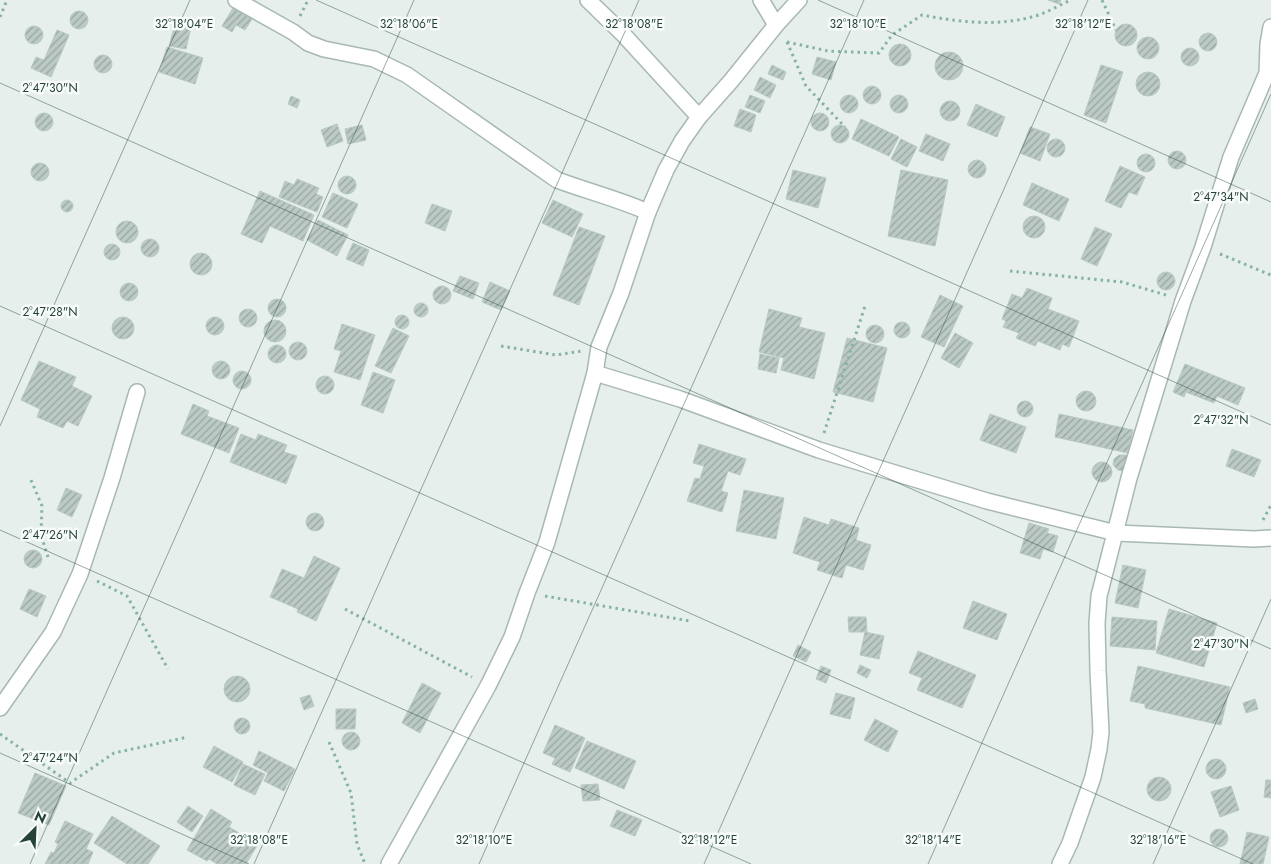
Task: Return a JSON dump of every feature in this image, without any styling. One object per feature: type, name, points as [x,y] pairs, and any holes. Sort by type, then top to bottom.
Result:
[{"type":"street","points":[[236,0],[293,32],[308,43],[324,50],[374,59],[407,75],[557,180],[623,201],[648,212]]},
{"type":"street","points":[[588,0],[622,33],[699,117]]},
{"type":"street","points":[[761,0],[776,25]]},
{"type":"street","points":[[389,864],[488,686],[512,637],[547,542],[595,373],[599,347],[621,292],[648,212],[666,170],[682,141],[699,117],[799,0]]},
{"type":"street","points":[[1060,864],[1070,843],[1093,777],[1099,749],[1101,732],[1098,671],[1099,596],[1129,478],[1183,300],[1203,247],[1231,157],[1267,73],[1268,44],[1271,27]]},
{"type":"street","points":[[595,373],[680,398],[819,450],[987,501],[1116,532],[1254,539],[1271,538]]},
{"type":"street","points":[[0,708],[53,632],[80,574],[112,478],[137,392]]},
{"type":"path","points":[[0,17],[7,0]]},
{"type":"path","points":[[787,42],[828,51],[879,53],[892,35],[922,15],[959,22],[1008,22],[1036,16],[1071,0]]},
{"type":"path","points":[[1102,0],[1116,30]]},
{"type":"path","points":[[776,25],[787,42],[806,86],[845,127]]},
{"type":"path","points":[[1203,247],[1271,275]]},
{"type":"path","points":[[1010,271],[1122,282],[1183,300]]},
{"type":"path","points":[[819,450],[865,306]]},
{"type":"path","points":[[501,346],[556,355],[599,347]]},
{"type":"path","points":[[31,480],[42,506],[41,535],[48,557]]},
{"type":"path","points":[[80,574],[127,596],[168,669]]},
{"type":"path","points":[[527,593],[690,621]]},
{"type":"path","points":[[345,609],[488,686]]},
{"type":"path","points":[[0,734],[70,783],[114,753],[188,737]]},
{"type":"path","points":[[330,742],[351,792],[357,844],[365,864]]},
{"type":"building","points":[[1048,0],[1061,0],[1059,4]]},
{"type":"building","points":[[233,8],[252,19],[245,30],[236,25],[232,32],[222,26]]},
{"type":"building","points":[[75,11],[83,11],[88,16],[86,27],[75,29],[70,24],[70,16]]},
{"type":"building","points":[[175,24],[191,27],[186,49],[169,46]]},
{"type":"building","points":[[1126,24],[1136,31],[1137,35],[1130,45],[1126,46],[1116,39],[1115,35],[1122,25]]},
{"type":"building","points":[[30,26],[38,26],[43,31],[41,42],[30,44],[25,39],[25,31]]},
{"type":"building","points":[[57,30],[69,35],[51,77],[31,68],[36,57],[44,60]]},
{"type":"building","points":[[1204,33],[1212,33],[1217,38],[1215,49],[1204,51],[1199,46],[1199,38]]},
{"type":"building","points":[[1148,37],[1156,40],[1159,48],[1156,56],[1148,59],[1140,56],[1137,48],[1140,40]]},
{"type":"building","points":[[900,44],[908,47],[911,55],[908,63],[900,66],[892,63],[889,55],[892,47]]},
{"type":"building","points":[[167,47],[203,58],[195,84],[159,72]]},
{"type":"building","points":[[1186,48],[1194,48],[1199,53],[1197,64],[1186,66],[1181,61],[1181,53]]},
{"type":"building","points":[[949,52],[959,56],[963,66],[959,76],[949,80],[939,76],[935,66],[939,56]]},
{"type":"building","points":[[99,55],[107,55],[112,60],[110,71],[99,73],[94,68],[94,60]]},
{"type":"building","points":[[817,57],[836,62],[831,80],[812,74]]},
{"type":"building","points":[[772,65],[786,72],[783,80],[768,74]]},
{"type":"building","points":[[1101,65],[1123,72],[1106,123],[1084,115]]},
{"type":"building","points":[[1148,72],[1157,75],[1160,84],[1157,93],[1148,96],[1139,93],[1136,84],[1139,75]]},
{"type":"building","points":[[760,77],[776,85],[770,98],[754,90]]},
{"type":"building","points":[[872,86],[880,91],[881,95],[876,103],[872,104],[864,99],[863,95],[868,87]]},
{"type":"building","points":[[750,95],[765,101],[760,113],[745,107]]},
{"type":"building","points":[[845,95],[853,95],[858,100],[856,111],[845,113],[840,108],[840,100]]},
{"type":"building","points":[[895,95],[903,95],[908,100],[906,111],[895,113],[890,108],[890,100]]},
{"type":"building","points":[[291,96],[300,100],[297,108],[288,104]]},
{"type":"building","points":[[950,101],[957,104],[960,111],[957,118],[950,121],[943,118],[940,111],[943,104]]},
{"type":"building","points":[[976,104],[1005,117],[997,137],[967,125]]},
{"type":"building","points":[[740,109],[756,115],[751,132],[734,126]]},
{"type":"building","points":[[40,113],[48,113],[53,118],[51,129],[40,131],[35,126],[35,118]]},
{"type":"building","points":[[816,113],[824,113],[829,118],[827,129],[816,131],[811,126],[811,118]]},
{"type":"building","points":[[861,119],[899,137],[889,156],[852,139]]},
{"type":"building","points":[[337,124],[343,141],[327,147],[321,130]]},
{"type":"building","points":[[362,125],[366,140],[348,144],[345,129]]},
{"type":"building","points":[[836,125],[844,125],[849,130],[847,141],[836,143],[831,138],[831,130]]},
{"type":"building","points":[[1030,127],[1050,134],[1040,161],[1020,153]]},
{"type":"building","points":[[926,134],[950,144],[943,161],[919,151]]},
{"type":"building","points":[[901,139],[917,147],[907,167],[891,159]]},
{"type":"building","points":[[1052,139],[1060,139],[1065,144],[1063,155],[1052,157],[1047,152],[1047,144]]},
{"type":"building","points":[[1177,151],[1185,156],[1186,160],[1181,168],[1177,169],[1169,164],[1168,160],[1173,152]]},
{"type":"building","points":[[1142,154],[1150,154],[1155,159],[1153,170],[1142,172],[1137,167],[1137,159]]},
{"type":"building","points":[[973,160],[981,160],[986,165],[984,176],[973,178],[968,173],[968,165]]},
{"type":"building","points":[[40,163],[46,166],[49,172],[46,178],[40,181],[34,178],[31,172],[34,166]]},
{"type":"building","points":[[1120,166],[1145,177],[1137,195],[1129,192],[1121,208],[1105,201]]},
{"type":"building","points":[[793,170],[826,178],[818,208],[786,199]]},
{"type":"building","points":[[901,170],[948,180],[935,246],[888,236]]},
{"type":"building","points":[[347,176],[355,181],[356,185],[351,193],[347,194],[339,189],[338,185],[343,177]]},
{"type":"building","points":[[297,179],[319,188],[316,194],[323,197],[317,212],[279,197],[285,181],[294,185]]},
{"type":"building","points":[[1032,183],[1069,199],[1059,221],[1023,205]]},
{"type":"building","points":[[260,191],[314,215],[303,241],[270,226],[262,243],[241,234]]},
{"type":"building","points":[[333,193],[358,204],[347,228],[322,217]]},
{"type":"building","points":[[65,200],[69,200],[73,206],[69,212],[65,212],[61,208],[61,204]]},
{"type":"building","points":[[553,200],[583,214],[572,237],[542,223]]},
{"type":"building","points":[[432,204],[452,211],[445,231],[425,223]]},
{"type":"building","points":[[1030,216],[1038,216],[1045,223],[1045,231],[1038,238],[1030,238],[1023,231],[1023,223]]},
{"type":"building","points":[[318,220],[348,235],[337,256],[307,240]]},
{"type":"building","points":[[123,221],[131,221],[138,228],[138,236],[131,243],[123,243],[116,236],[116,228]]},
{"type":"building","points":[[579,227],[605,236],[579,305],[553,295]]},
{"type":"building","points":[[1095,227],[1112,234],[1097,266],[1081,259]]},
{"type":"building","points":[[146,239],[154,239],[159,244],[157,255],[146,257],[141,252],[141,244]]},
{"type":"building","points":[[353,243],[369,250],[363,266],[346,259]]},
{"type":"building","points":[[112,244],[118,246],[120,252],[118,258],[112,260],[106,258],[104,252],[106,246]]},
{"type":"building","points":[[201,253],[209,256],[212,264],[209,272],[201,275],[193,272],[190,264],[193,256]]},
{"type":"building","points":[[1166,272],[1174,277],[1175,281],[1170,289],[1166,290],[1158,285],[1157,281],[1162,273]]},
{"type":"building","points":[[460,276],[479,283],[473,299],[453,291]]},
{"type":"building","points":[[490,282],[510,291],[501,310],[482,302]]},
{"type":"building","points":[[129,283],[137,288],[138,292],[133,300],[129,301],[121,296],[120,292],[125,284]]},
{"type":"building","points":[[438,286],[446,286],[451,291],[449,302],[438,304],[433,299],[433,291]]},
{"type":"building","points":[[1027,288],[1052,298],[1048,309],[1079,321],[1069,347],[1062,344],[1060,350],[1038,341],[1035,346],[1016,338],[1019,333],[1003,327],[1006,321],[1002,319],[1012,294],[1022,298]]},
{"type":"building","points":[[940,295],[963,306],[944,347],[921,337]]},
{"type":"building","points":[[273,299],[281,299],[286,304],[284,315],[273,317],[268,312],[268,304]]},
{"type":"building","points":[[421,303],[426,305],[428,310],[426,315],[421,317],[416,315],[414,310],[416,305]]},
{"type":"building","points":[[244,309],[252,309],[257,314],[255,325],[244,327],[239,322],[239,314]]},
{"type":"building","points":[[769,309],[802,318],[799,327],[825,333],[814,379],[781,370],[784,358],[759,352]]},
{"type":"building","points":[[399,315],[405,315],[409,322],[405,329],[399,329],[395,325],[395,319]]},
{"type":"building","points":[[123,317],[131,320],[134,328],[131,336],[123,339],[115,336],[112,328],[115,320]]},
{"type":"building","points":[[211,317],[219,317],[224,322],[222,333],[211,335],[206,330],[206,322]]},
{"type":"building","points":[[275,320],[283,323],[286,331],[283,339],[275,342],[267,339],[264,331],[267,323]]},
{"type":"building","points":[[902,322],[908,324],[910,330],[908,336],[902,338],[896,336],[894,330],[896,324]]},
{"type":"building","points":[[342,324],[375,335],[360,380],[334,372],[341,351],[334,349]]},
{"type":"building","points":[[875,325],[883,330],[884,334],[879,342],[875,343],[867,338],[866,334],[871,326]]},
{"type":"building","points":[[393,328],[409,336],[391,373],[375,366]]},
{"type":"building","points":[[955,333],[973,343],[959,368],[941,358]]},
{"type":"building","points":[[847,338],[887,348],[873,402],[833,392]]},
{"type":"building","points":[[294,342],[302,342],[307,347],[305,358],[294,360],[289,355],[289,347]]},
{"type":"building","points":[[273,345],[281,345],[286,350],[284,361],[273,363],[268,358],[268,350]]},
{"type":"building","points":[[760,354],[779,358],[776,373],[758,369]]},
{"type":"building","points":[[39,361],[76,377],[72,386],[92,396],[78,426],[67,421],[63,428],[37,417],[40,409],[21,400]]},
{"type":"building","points":[[217,361],[225,361],[230,366],[228,377],[217,379],[212,374],[212,366]]},
{"type":"building","points":[[1185,364],[1245,388],[1238,405],[1217,396],[1214,403],[1186,392],[1184,397],[1173,392]]},
{"type":"building","points":[[242,371],[250,376],[251,380],[246,388],[242,389],[234,384],[233,380],[238,372]]},
{"type":"building","points":[[373,372],[395,380],[383,413],[361,405]]},
{"type":"building","points":[[321,376],[329,376],[334,381],[332,392],[321,394],[316,389],[316,381]]},
{"type":"building","points":[[1086,391],[1093,394],[1096,401],[1093,408],[1086,411],[1079,408],[1076,401],[1079,394]]},
{"type":"building","points":[[1025,401],[1031,403],[1033,409],[1031,415],[1025,417],[1019,415],[1017,409],[1019,403]]},
{"type":"building","points":[[193,404],[209,411],[207,416],[239,428],[229,453],[181,434]]},
{"type":"building","points":[[990,414],[1026,427],[1016,453],[980,440]]},
{"type":"building","points":[[1059,414],[1133,430],[1128,453],[1055,437]]},
{"type":"building","points":[[241,434],[256,440],[258,434],[287,445],[284,452],[297,456],[286,484],[230,462]]},
{"type":"building","points":[[699,444],[746,459],[740,475],[728,471],[721,491],[728,493],[722,512],[687,501],[695,478],[700,479],[704,466],[693,463]]},
{"type":"building","points":[[1232,449],[1261,460],[1254,477],[1226,466]]},
{"type":"building","points":[[1119,455],[1126,455],[1130,460],[1124,471],[1118,470],[1113,465],[1114,459]]},
{"type":"building","points":[[1102,462],[1109,465],[1112,472],[1109,479],[1102,482],[1095,479],[1092,472],[1095,465]]},
{"type":"building","points":[[66,488],[82,495],[72,517],[57,510]]},
{"type":"building","points":[[744,490],[784,498],[776,539],[736,531]]},
{"type":"building","points":[[315,513],[321,516],[324,522],[321,528],[315,531],[309,528],[306,522],[309,516]]},
{"type":"building","points":[[804,517],[829,525],[831,519],[859,528],[856,540],[871,545],[863,570],[846,565],[842,578],[817,570],[820,562],[793,553]]},
{"type":"building","points":[[1029,523],[1049,529],[1047,533],[1058,536],[1053,552],[1043,549],[1040,559],[1020,553]]},
{"type":"building","points":[[29,550],[37,550],[42,555],[40,566],[29,568],[24,563],[24,555]]},
{"type":"building","points":[[314,556],[340,568],[316,621],[297,612],[298,609],[270,597],[282,569],[304,578]]},
{"type":"building","points":[[1123,565],[1146,570],[1138,608],[1115,603]]},
{"type":"building","points":[[29,589],[46,596],[37,617],[20,609]]},
{"type":"building","points":[[973,601],[1007,614],[997,640],[963,628]]},
{"type":"building","points":[[1169,609],[1217,623],[1204,667],[1156,653]]},
{"type":"building","points":[[848,617],[866,617],[867,632],[849,632]]},
{"type":"building","points":[[1112,617],[1157,621],[1155,650],[1110,646]]},
{"type":"building","points":[[865,632],[884,636],[879,659],[860,655]]},
{"type":"building","points":[[798,645],[811,652],[806,662],[793,656]]},
{"type":"building","points":[[918,651],[976,675],[962,708],[917,690],[922,678],[909,673]]},
{"type":"building","points":[[860,665],[871,670],[867,678],[857,673]]},
{"type":"building","points":[[821,666],[831,670],[826,683],[816,679]]},
{"type":"building","points":[[1138,666],[1230,687],[1221,725],[1145,708],[1145,704],[1130,701]]},
{"type":"building","points":[[237,676],[246,680],[250,689],[246,698],[237,702],[228,698],[224,689],[228,680]]},
{"type":"building","points":[[422,683],[441,693],[420,733],[402,723]]},
{"type":"building","points":[[836,693],[855,698],[850,719],[830,714]]},
{"type":"building","points":[[310,695],[314,706],[304,710],[300,698]]},
{"type":"building","points":[[1255,699],[1258,709],[1246,713],[1243,703]]},
{"type":"building","points":[[336,709],[356,709],[355,729],[336,729]]},
{"type":"building","points":[[239,718],[245,718],[250,723],[248,732],[239,734],[234,729],[234,723]]},
{"type":"building","points":[[875,719],[898,731],[888,752],[864,740]]},
{"type":"building","points":[[555,725],[585,738],[570,772],[552,764],[555,758],[543,753]]},
{"type":"building","points":[[347,732],[355,732],[360,737],[358,748],[347,750],[342,745],[342,737]]},
{"type":"building","points":[[587,741],[636,761],[624,789],[575,768]]},
{"type":"building","points":[[214,746],[243,762],[232,782],[203,767]]},
{"type":"building","points":[[259,751],[295,769],[284,791],[264,781],[268,773],[253,765]]},
{"type":"building","points":[[1216,759],[1223,762],[1226,769],[1223,776],[1216,779],[1209,776],[1206,769],[1209,762]]},
{"type":"building","points":[[243,764],[265,774],[255,795],[234,785]]},
{"type":"building","points":[[35,773],[66,786],[49,825],[18,813]]},
{"type":"building","points":[[1159,777],[1167,781],[1171,789],[1167,797],[1159,801],[1151,797],[1147,789],[1151,781]]},
{"type":"building","points":[[1266,780],[1271,780],[1271,798],[1264,797]]},
{"type":"building","points":[[598,784],[600,800],[583,801],[581,785]]},
{"type":"building","points":[[1231,786],[1239,810],[1220,817],[1211,792]]},
{"type":"building","points":[[188,806],[203,816],[192,832],[177,822]]},
{"type":"building","points":[[211,809],[232,822],[229,827],[258,844],[246,864],[217,864],[209,859],[207,861],[187,850]]},
{"type":"building","points":[[617,810],[642,820],[635,836],[610,826]]},
{"type":"building","points":[[112,816],[160,846],[148,864],[127,864],[94,843]]},
{"type":"building","points":[[65,821],[93,834],[86,849],[93,852],[88,864],[45,864],[51,852],[54,853],[58,844],[55,842]]},
{"type":"building","points":[[1219,829],[1227,834],[1228,838],[1223,846],[1219,847],[1211,842],[1210,838],[1215,830]]},
{"type":"building","points":[[1247,832],[1269,837],[1263,864],[1240,864]]}]
